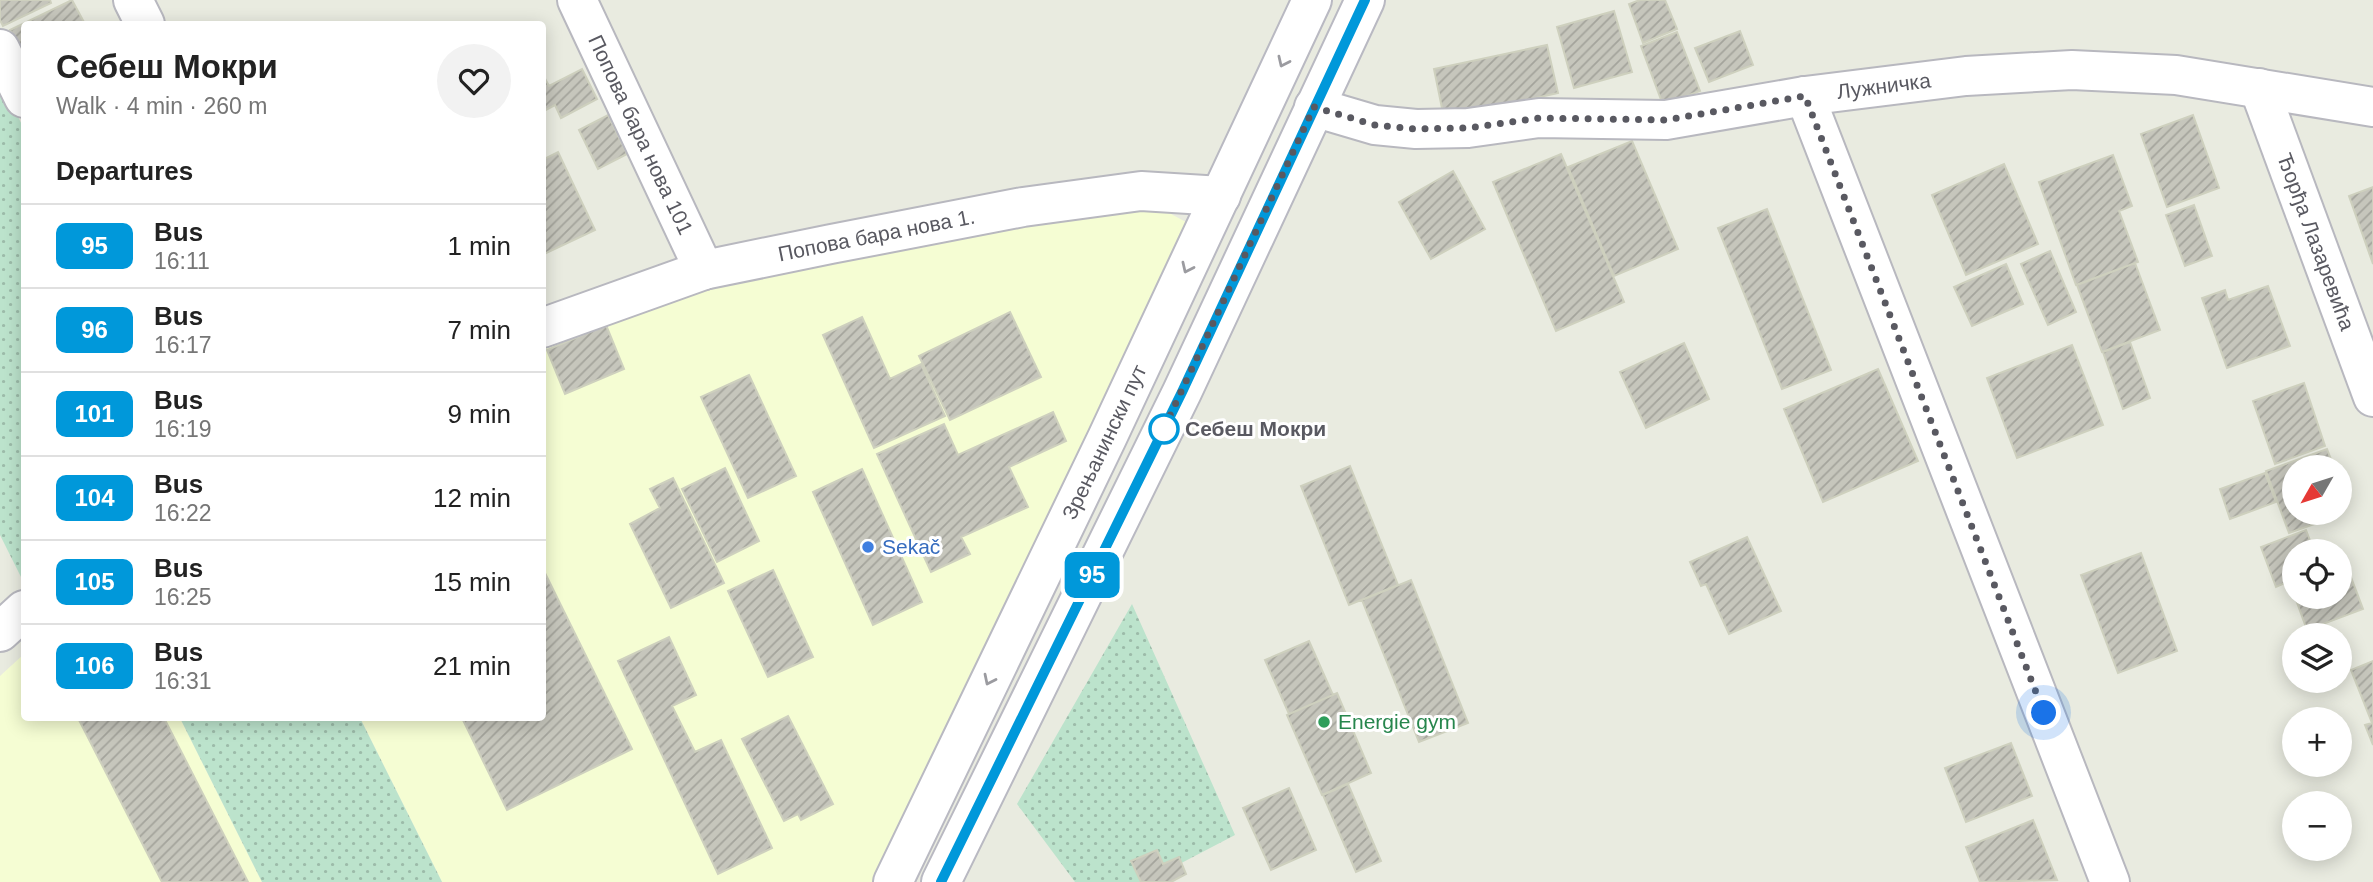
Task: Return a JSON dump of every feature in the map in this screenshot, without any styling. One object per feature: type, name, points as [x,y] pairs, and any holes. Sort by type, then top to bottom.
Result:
[{"type":"street","points":[[133,0],[144,21]]},
{"type":"street","name":"Попова бара нова 101","points":[[577,0],[704,270]]},
{"type":"street","name":"Зрењанински пут","points":[[892,882],[1107,438],[1312,0]]},
{"type":"street","points":[[941,882],[1182,392],[1365,0]]},
{"type":"street","points":[[0,49],[21,92]]},
{"type":"street","name":"Лужничка","points":[[1314,107],[1375,125],[1416,129],[1468,128],[1539,118],[1666,120],[1805,96],[1966,76],[2072,70],[2176,75],[2373,107]]},
{"type":"street","name":"Ђорђа Лазаревића","points":[[2259,88],[2373,397]]},
{"type":"street","points":[[1805,96],[2110,882]]},
{"type":"street","name":"Попова бара нова 1.","points":[[546,327],[704,270],[1023,207],[1141,191],[1221,196]]},
{"type":"street","points":[[0,632],[21,613]]},
{"type":"shaded area","points":[[0,80],[21,123],[21,577],[0,535]]},
{"type":"shaded area","points":[[1143,199],[1186,222],[877,882],[442,882],[362,721],[546,721],[546,341],[701,286]]},
{"type":"shaded area","points":[[1132,604],[1235,835],[1145,882],[1075,882],[1017,804]]},
{"type":"shaded area","points":[[21,657],[21,721],[182,721],[262,882],[0,882],[0,676]]},
{"type":"shaded area","points":[[182,721],[362,721],[442,882],[262,882]]},
{"type":"building","points":[[0,0],[50,0],[51,3],[3,26],[0,20]]},
{"type":"building","points":[[72,0],[83,21],[29,21]]},
{"type":"building","points":[[1640,0],[1665,0],[1677,29],[1643,43],[1629,4]]},
{"type":"building","points":[[1614,11],[1632,72],[1574,88],[1557,27]]},
{"type":"building","points":[[21,25],[21,54],[10,30]]},
{"type":"building","points":[[1740,31],[1753,65],[1709,82],[1695,48]]},
{"type":"building","points":[[1677,32],[1700,91],[1663,105],[1641,46]]},
{"type":"building","points":[[1547,45],[1558,93],[1444,118],[1434,69]]},
{"type":"building","points":[[582,69],[597,99],[561,118],[555,105],[546,110],[546,80],[549,86]]},
{"type":"building","points":[[608,115],[627,154],[598,169],[579,130]]},
{"type":"building","points":[[2193,115],[2219,188],[2167,207],[2141,134]]},
{"type":"building","points":[[1632,141],[1678,249],[1614,276],[1568,167]]},
{"type":"building","points":[[558,152],[595,230],[546,253],[546,158]]},
{"type":"building","points":[[1561,154],[1624,302],[1556,331],[1493,182]]},
{"type":"building","points":[[2113,155],[2132,206],[2119,211],[2138,262],[2076,285],[2039,182]]},
{"type":"building","points":[[2004,164],[2038,244],[1966,275],[1932,195]]},
{"type":"building","points":[[1453,171],[1485,229],[1431,259],[1399,202]]},
{"type":"building","points":[[2373,187],[2373,264],[2349,196]]},
{"type":"building","points":[[2194,205],[2212,256],[2185,266],[2166,215]]},
{"type":"building","points":[[1767,209],[1831,370],[1782,389],[1718,228]]},
{"type":"building","points":[[2050,251],[2076,312],[2048,325],[2021,264]]},
{"type":"building","points":[[2135,263],[2160,330],[2102,352],[2077,285]]},
{"type":"building","points":[[2006,264],[2023,304],[1972,326],[1954,287]]},
{"type":"building","points":[[2268,286],[2290,346],[2227,368],[2202,298],[2225,290],[2228,300]]},
{"type":"building","points":[[1010,312],[1041,377],[950,420],[919,356]]},
{"type":"building","points":[[862,317],[890,379],[921,364],[945,416],[874,448],[823,335]]},
{"type":"building","points":[[606,325],[624,369],[565,394],[547,350]]},
{"type":"building","points":[[2130,342],[2150,398],[2123,409],[2103,352]]},
{"type":"building","points":[[1684,343],[1709,399],[1646,428],[1620,372]]},
{"type":"building","points":[[2072,345],[2103,425],[2017,458],[1987,378]]},
{"type":"building","points":[[1878,369],[1918,461],[1823,502],[1784,409]]},
{"type":"building","points":[[749,375],[796,476],[748,498],[701,397]]},
{"type":"building","points":[[2304,383],[2325,446],[2300,455],[2282,455],[2282,461],[2275,464],[2253,401]]},
{"type":"building","points":[[1053,412],[1066,441],[1009,467],[1028,507],[961,537],[970,554],[931,572],[877,454],[944,424],[958,455]]},
{"type":"building","points":[[2327,449],[2329,455],[2310,455]]},
{"type":"building","points":[[2282,465],[2282,514],[2266,471]]},
{"type":"building","points":[[1350,466],[1398,585],[1349,605],[1301,486]]},
{"type":"building","points":[[725,468],[759,541],[717,562],[682,489]]},
{"type":"building","name":"Sekač","points":[[862,469],[922,602],[873,625],[813,492]]},
{"type":"building","points":[[2265,473],[2276,502],[2230,519],[2220,489]]},
{"type":"building","points":[[673,478],[724,583],[671,608],[630,524],[660,508],[650,489]]},
{"type":"building","points":[[2286,525],[2312,525],[2289,533]]},
{"type":"building","points":[[2306,530],[2309,539],[2282,539]]},
{"type":"building","points":[[1747,537],[1781,611],[1729,634],[1706,584],[1701,586],[1690,562]]},
{"type":"building","points":[[2282,539],[2282,584],[2276,587],[2261,547]]},
{"type":"building","points":[[2141,553],[2177,651],[2118,673],[2081,575]]},
{"type":"building","points":[[773,570],[813,657],[768,677],[728,591]]},
{"type":"building","points":[[546,575],[632,749],[507,810],[463,721],[546,721]]},
{"type":"building","points":[[1411,580],[1468,723],[1419,742],[1362,600]]},
{"type":"building","points":[[2352,580],[2363,609],[2326,623],[2304,623],[2299,609],[2352,609]]},
{"type":"building","points":[[669,637],[696,695],[672,706],[695,752],[721,740],[772,848],[718,874],[618,661]]},
{"type":"building","points":[[1309,641],[1333,695],[1289,714],[1265,660]]},
{"type":"building","points":[[2373,661],[2373,745],[2365,725],[2372,723],[2352,670]]},
{"type":"building","points":[[1337,693],[1371,773],[1322,795],[1287,715]]},
{"type":"building","points":[[788,716],[833,804],[801,820],[798,814],[784,821],[742,739]]},
{"type":"building","points":[[80,721],[166,721],[248,882],[162,882]]},
{"type":"building","points":[[2011,743],[2032,796],[1966,822],[1945,768]]},
{"type":"building","points":[[1348,784],[1381,861],[1356,872],[1323,795]]},
{"type":"building","points":[[1289,788],[1316,850],[1271,870],[1243,808]]},
{"type":"building","points":[[2033,820],[2057,880],[1980,882],[1966,847]]},
{"type":"building","points":[[1157,850],[1163,864],[1179,857],[1186,874],[1171,882],[1141,882],[1131,861]]},
{"type":"bus line","name":"95","points":[[941,882],[1182,392],[1365,0]]},
{"type":"place","name":"Себеш Мокри","points":[[1164,429]]},
{"type":"place","name":"Sekač","points":[[868,547]]},
{"type":"place","name":"Energie gym","points":[[1324,722]]},
{"type":"route","points":[[1164,429],[1159,439],[1314,107],[1375,125],[1416,129],[1468,128],[1539,118],[1666,120],[1805,96],[2044,713]]}]
